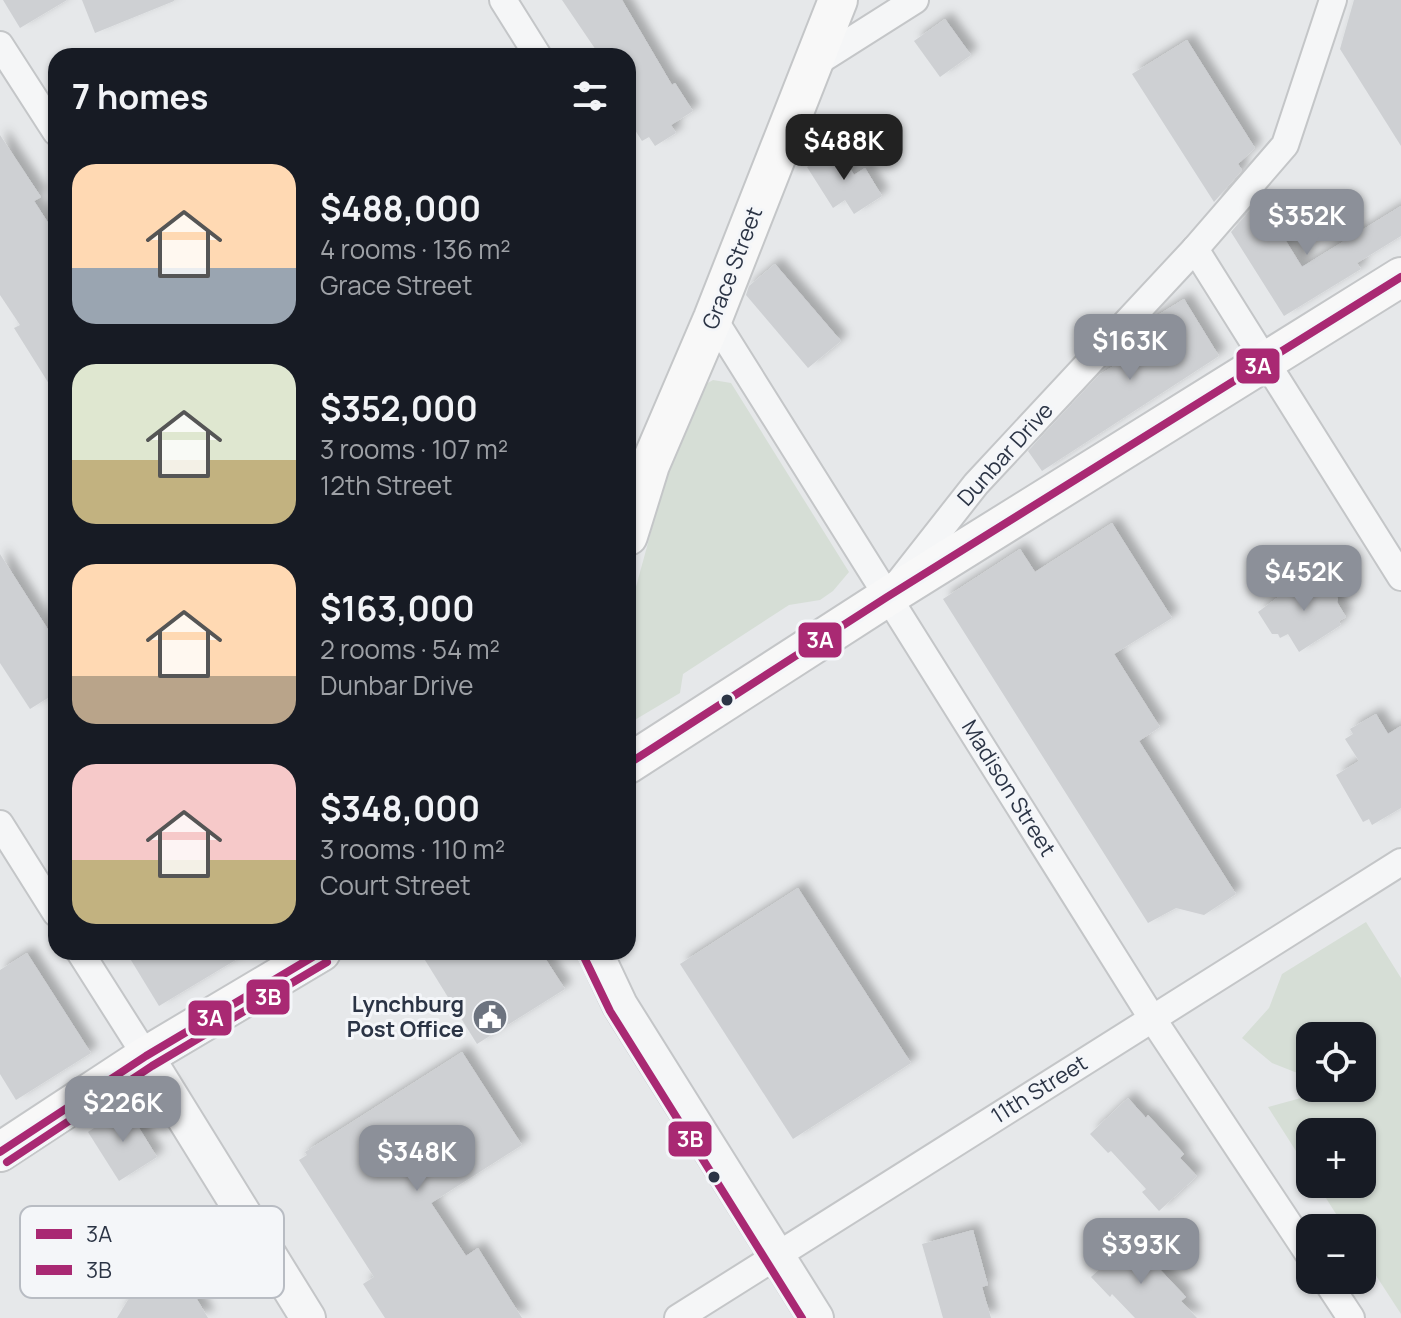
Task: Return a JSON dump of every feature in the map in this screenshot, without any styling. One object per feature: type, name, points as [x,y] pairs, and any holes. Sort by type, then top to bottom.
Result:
[{"type":"main road","name":"Grace Street","points":[[636,510],[650,465],[713,318],[838,0]]},
{"type":"main road","points":[[636,759],[887,597],[1401,277]]},
{"type":"main road","points":[[0,1152],[146,1056],[308,960]]},
{"type":"street","points":[[503,0],[533,48]]},
{"type":"street","points":[[814,64],[915,0]]},
{"type":"street","name":"Dunbar Drive","points":[[887,597],[976,484],[1195,249],[1285,145],[1333,0]]},
{"type":"street","points":[[0,45],[48,120]]},
{"type":"street","points":[[1195,249],[1401,577]]},
{"type":"street","name":"Madison Street","points":[[713,318],[1152,1018],[1296,1235]]},
{"type":"street","points":[[0,824],[48,900]]},
{"type":"street","name":"11th Street","points":[[678,1318],[1401,862]]},
{"type":"street","points":[[85,960],[239,1206]]},
{"type":"street","points":[[599,960],[620,1005],[816,1318]]},
{"type":"street","points":[[284,1279],[308,1318]]},
{"type":"street","points":[[1335,1294],[1351,1318]]},
{"type":"shaded area","points":[[713,380],[731,383],[849,572],[833,591],[820,600],[789,605],[683,674],[680,693],[636,719],[636,587],[671,459],[697,389]]},
{"type":"shaded area","points":[[1366,922],[1401,978],[1401,1314],[1376,1276],[1376,1214],[1336,1214],[1326,1198],[1376,1198],[1376,1118],[1296,1118],[1296,1151],[1268,1107],[1296,1099],[1296,1102],[1376,1102],[1376,1022],[1296,1022],[1296,1072],[1272,1063],[1242,1038],[1269,1008],[1282,974]]},
{"type":"building","points":[[3,0],[67,0],[20,28]]},
{"type":"building","points":[[82,0],[174,0],[174,1],[95,33]]},
{"type":"building","points":[[562,0],[622,0],[672,85],[675,83],[693,111],[671,125],[676,133],[655,146],[649,137],[642,141],[636,132],[636,48],[595,48]]},
{"type":"building","points":[[1354,0],[1401,0],[1401,146],[1340,49]]},
{"type":"building","points":[[945,19],[971,55],[940,77],[914,41]]},
{"type":"building","points":[[1187,40],[1255,148],[1238,164],[1242,170],[1214,202],[1132,74]]},
{"type":"building","points":[[0,135],[41,197],[34,201],[48,223],[48,382],[14,328],[20,325],[0,295]]},
{"type":"building","points":[[837,147],[854,175],[865,168],[882,196],[854,214],[845,200],[833,208],[807,167]]},
{"type":"building","points":[[1260,199],[1302,267],[1401,206],[1401,236],[1357,263],[1361,269],[1284,316],[1231,232]]},
{"type":"building","points":[[775,264],[841,341],[808,368],[746,295],[749,286]]},
{"type":"building","points":[[1184,299],[1219,356],[1042,471],[1028,451],[1099,375],[1138,351],[1131,341],[1150,320]]},
{"type":"building","points":[[1112,523],[1172,618],[1114,654],[1160,727],[1139,741],[1236,894],[1204,915],[1176,908],[1148,923],[943,599],[1020,549],[1035,572]]},
{"type":"building","points":[[0,554],[48,629],[48,698],[30,709],[0,663]]},
{"type":"building","points":[[1320,574],[1326,584],[1331,584],[1346,617],[1339,621],[1341,625],[1299,652],[1288,634],[1280,638],[1278,634],[1272,634],[1258,612],[1282,592]]},
{"type":"building","points":[[1376,714],[1388,734],[1401,726],[1401,808],[1372,825],[1369,819],[1363,822],[1336,775],[1359,761],[1345,739],[1353,734],[1350,729]]},
{"type":"building","points":[[798,888],[911,1063],[793,1139],[680,964]]},
{"type":"building","points":[[27,953],[91,1053],[16,1100],[0,1074],[0,970]]},
{"type":"building","points":[[131,960],[236,960],[159,1006]]},
{"type":"building","name":"Lynchburg Post Office","points":[[425,960],[546,960],[565,989],[477,1044]]},
{"type":"building","points":[[462,1052],[522,1145],[431,1203],[466,1256],[478,1248],[522,1318],[385,1318],[363,1284],[374,1277],[299,1160],[307,1155],[305,1152]]},
{"type":"building","points":[[1128,1098],[1184,1154],[1180,1158],[1197,1176],[1159,1211],[1142,1192],[1146,1189],[1111,1151],[1108,1153],[1090,1134]]},
{"type":"building","points":[[126,1107],[157,1157],[119,1181],[88,1132]]},
{"type":"building","points":[[973,1230],[988,1285],[982,1287],[991,1318],[943,1318],[922,1244]]},
{"type":"building","points":[[1132,1240],[1186,1297],[1181,1301],[1197,1318],[1135,1318],[1091,1277]]},
{"type":"building","points":[[129,1298],[196,1298],[208,1318],[117,1318]]},
{"type":"transit line","name":"3A","points":[[636,759],[887,597],[1401,277]]},
{"type":"transit line","name":"3A","points":[[0,1152],[146,1056],[308,960]]},
{"type":"transit line","name":"3B","points":[[585,960],[610,1011],[802,1318]]},
{"type":"transit line","name":"3B","points":[[7,1162],[152,1066],[327,962]]},
{"type":"place","name":"Lynchburg Post Office","points":[[490,1017]]}]
